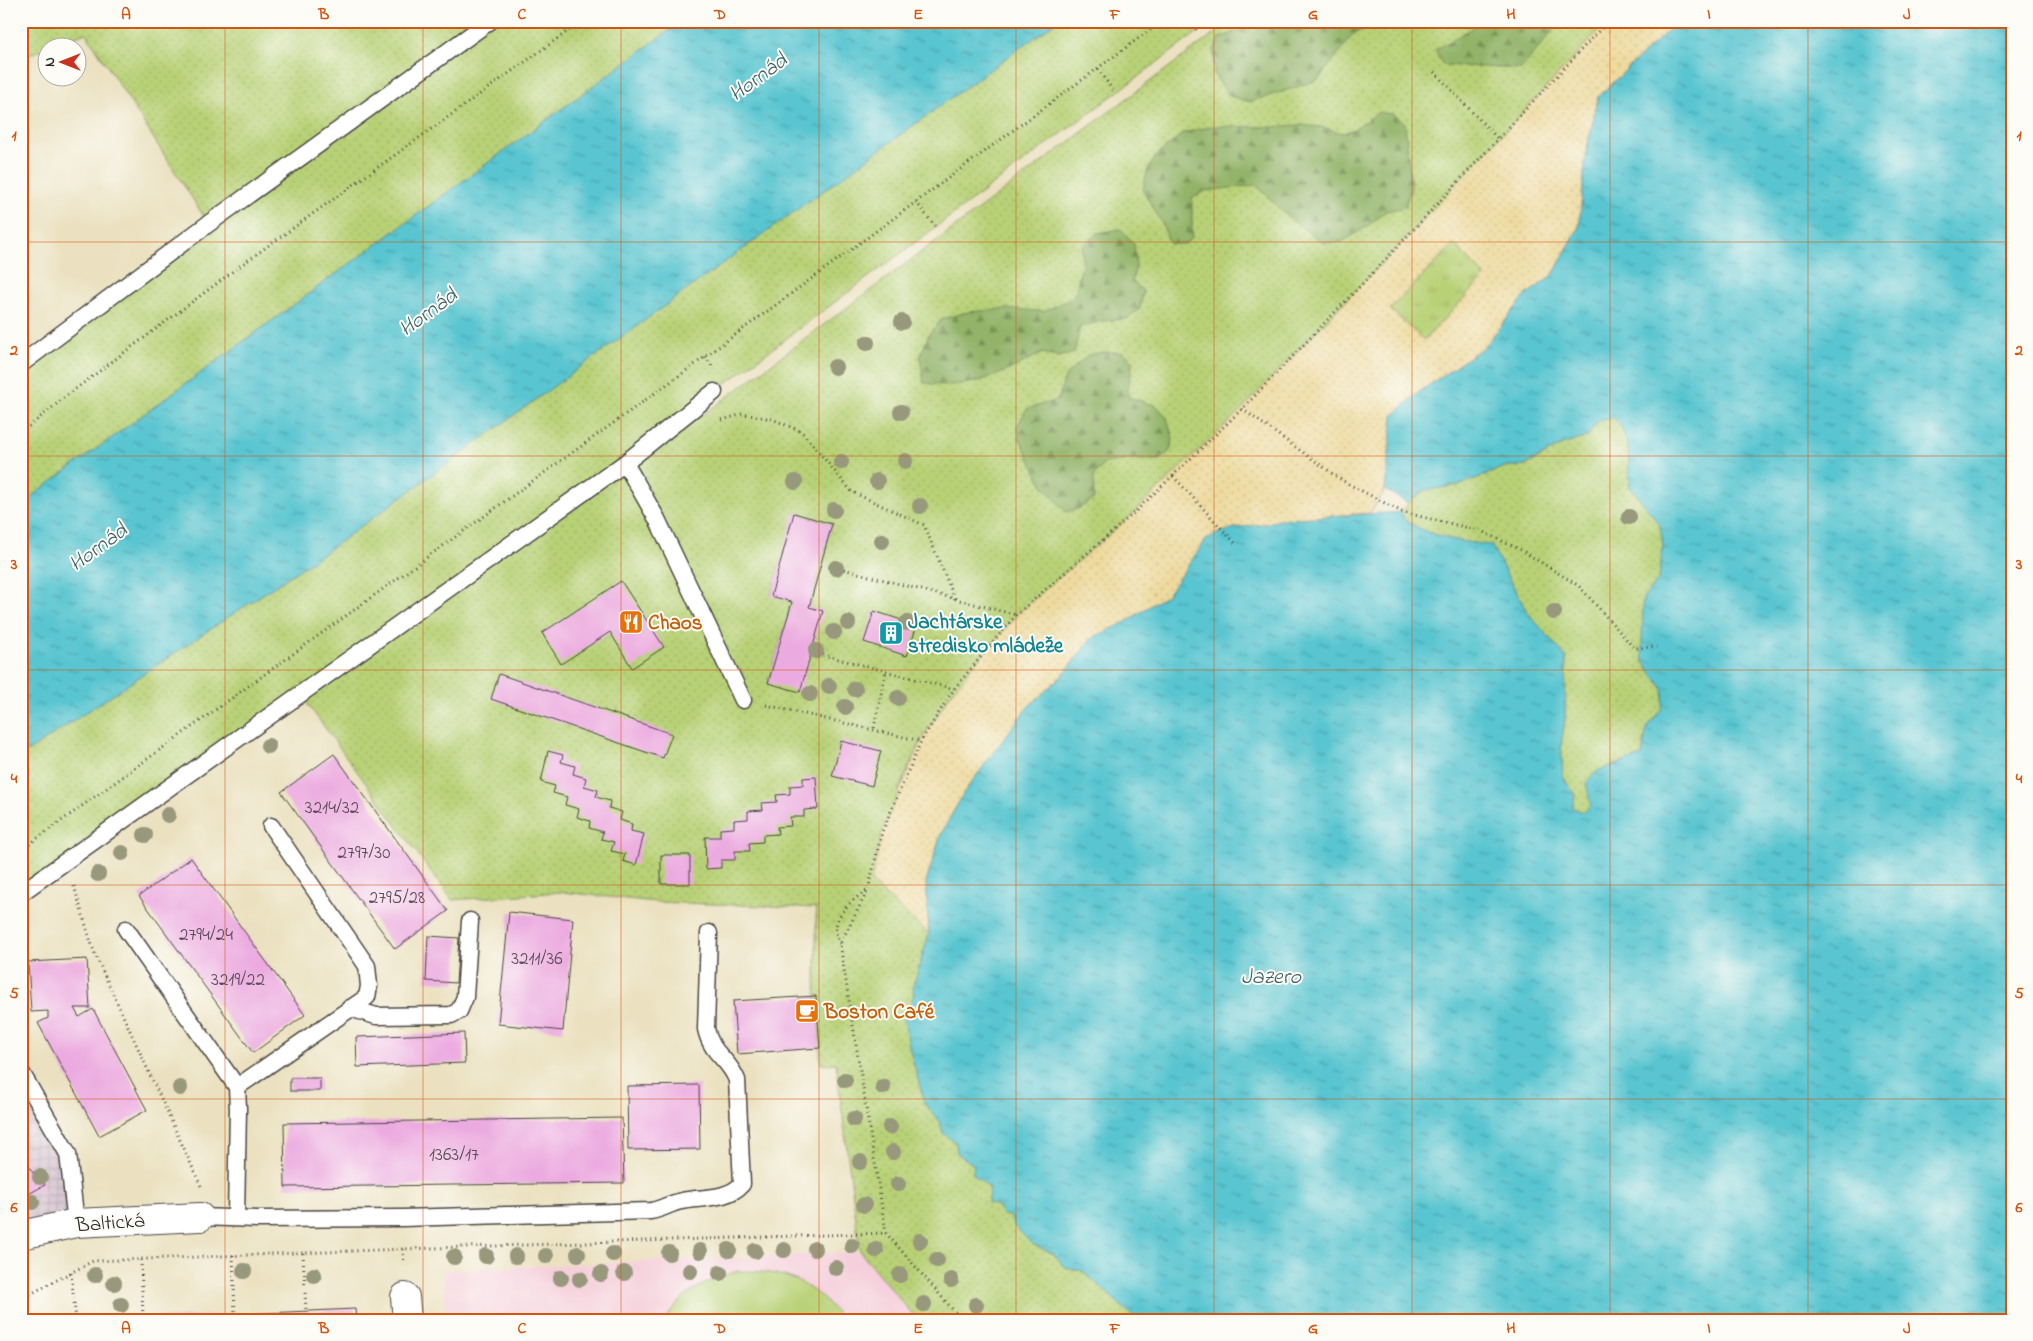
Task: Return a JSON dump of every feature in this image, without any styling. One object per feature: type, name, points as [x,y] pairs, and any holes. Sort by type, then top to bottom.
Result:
[{"type":"street","name":"Baltická","points":[[21,1235],[76,1223],[200,1217]]},
{"type":"lane","points":[[21,364],[208,224],[490,21]]},
{"type":"lane","points":[[21,892],[625,463],[714,392]]},
{"type":"lane","points":[[625,463],[657,519],[744,700]]},
{"type":"lane","points":[[237,1087],[366,997],[369,986],[366,966],[271,826]]},
{"type":"lane","points":[[350,1008],[376,1016],[451,1015],[459,1011],[465,997],[470,921]]},
{"type":"lane","points":[[126,929],[237,1087],[236,1217]]},
{"type":"lane","points":[[200,1217],[402,1218],[651,1212],[681,1201],[728,1194],[736,1190],[742,1184],[737,1080],[732,1068],[709,1043],[706,1029],[709,933]]},
{"type":"lane","points":[[21,1072],[68,1154],[76,1223]]},
{"type":"path","points":[[21,433],[65,397],[232,272],[582,21]]},
{"type":"path","points":[[21,850],[712,352],[1162,21]]},
{"type":"path","points":[[1190,21],[1198,32]]},
{"type":"path","points":[[840,944],[868,890],[882,832],[922,740],[954,689],[1016,615],[1134,513],[1242,409],[1387,258],[1608,21]]},
{"type":"path","points":[[1098,69],[1116,93]]},
{"type":"path","points":[[1434,72],[1498,139]]},
{"type":"path","points":[[916,202],[935,226]]},
{"type":"path","points":[[1242,409],[1343,481],[1402,512],[1481,531],[1521,550],[1579,586],[1634,648],[1657,647]]},
{"type":"path","points":[[717,421],[743,414],[772,419],[802,432],[852,492],[924,525],[955,599]]},
{"type":"path","points":[[1173,476],[1235,543]]},
{"type":"path","points":[[839,568],[1016,615]]},
{"type":"path","points":[[823,655],[954,689]]},
{"type":"path","points":[[874,728],[886,670]]},
{"type":"path","points":[[744,700],[922,740]]},
{"type":"path","points":[[70,858],[74,890],[94,952],[204,1192],[200,1217]]},
{"type":"path","points":[[868,890],[856,897],[841,915],[836,932],[840,944],[886,1233],[962,1320]]},
{"type":"path","points":[[21,1298],[94,1261],[886,1233]]},
{"type":"path","points":[[303,1253],[306,1311]]},
{"type":"path","points":[[233,1255],[235,1315]]},
{"type":"path","points":[[141,1260],[143,1319]]},
{"type":"path","points":[[71,1272],[76,1320]]},
{"type":"shaded area","points":[[21,1073],[68,1154],[76,1223],[21,1235]]},
{"type":"shaded area","points":[[860,1252],[917,1320],[446,1320],[443,1270]]},
{"type":"green space","points":[[21,21],[682,21],[21,504],[21,364],[208,223],[86,33],[73,38],[38,38],[38,51],[21,58]]},
{"type":"green space","points":[[1057,21],[1213,21],[714,392],[365,648],[715,406],[1231,21],[1608,21],[1387,258],[1242,409],[954,689],[921,741],[900,787],[871,882],[929,934],[913,987],[914,994],[904,1020],[925,1104],[939,1121],[944,1134],[956,1143],[957,1153],[974,1165],[973,1174],[989,1187],[997,1206],[1011,1216],[1032,1244],[1054,1254],[1065,1267],[1083,1271],[1137,1320],[917,1320],[860,1252],[836,1063],[821,1064],[816,996],[816,908],[656,902],[562,892],[452,900],[300,694],[21,893],[21,756],[327,551]],"holes":[[[795,513],[832,524],[809,607],[822,611],[768,683],[792,602],[771,595]]]},
{"type":"green space","points":[[1255,21],[1377,21],[1377,23],[1368,25],[1350,38],[1318,80],[1250,102],[1229,96],[1214,75],[1214,50],[1219,38],[1248,28]]},
{"type":"green space","points":[[1484,21],[1561,21],[1521,69],[1443,65],[1435,50]]},
{"type":"green space","points":[[1379,112],[1392,114],[1405,123],[1411,188],[1405,207],[1386,211],[1366,227],[1342,242],[1324,243],[1293,221],[1256,185],[1205,191],[1192,198],[1192,238],[1185,244],[1170,244],[1162,223],[1143,190],[1147,172],[1156,156],[1183,133],[1214,126],[1270,127],[1300,125],[1321,127],[1342,133],[1354,129]]},
{"type":"green space","points":[[1121,229],[1134,244],[1136,266],[1132,281],[1143,291],[1140,308],[1127,319],[1102,321],[1080,327],[1074,353],[1059,357],[1042,353],[999,374],[971,383],[941,385],[924,383],[920,357],[929,334],[942,319],[968,312],[1005,309],[1044,311],[1070,299],[1075,294],[1082,265],[1082,247],[1097,233]]},
{"type":"green space","points":[[1454,244],[1485,276],[1424,340],[1390,309]]},
{"type":"green space","points":[[1122,352],[1132,359],[1128,397],[1157,406],[1167,418],[1173,439],[1170,451],[1159,460],[1131,460],[1105,463],[1094,475],[1094,499],[1078,509],[1066,512],[1042,484],[1020,439],[1017,426],[1027,409],[1058,400],[1066,375],[1088,355]]},
{"type":"green space","points":[[1613,417],[1621,426],[1628,447],[1630,486],[1660,525],[1663,546],[1659,579],[1643,598],[1642,648],[1643,660],[1664,691],[1662,708],[1647,728],[1642,756],[1597,771],[1591,805],[1584,812],[1572,808],[1575,795],[1563,777],[1561,745],[1565,720],[1566,657],[1527,612],[1491,545],[1445,538],[1422,530],[1403,518],[1402,512],[1408,503],[1423,491],[1463,484],[1507,466],[1525,466],[1562,445],[1587,437],[1598,421]]},
{"type":"green space","points":[[737,1271],[770,1273],[796,1280],[819,1295],[843,1320],[665,1320],[679,1302],[696,1289],[715,1279]]},
{"type":"sand","points":[[1608,21],[1678,21],[1598,97],[1586,154],[1579,227],[1553,275],[1525,296],[1485,346],[1415,395],[1393,416],[1385,490],[1370,513],[1284,519],[1235,528],[1206,540],[1167,595],[1124,623],[1092,638],[1063,675],[1026,709],[965,791],[941,834],[926,882],[929,934],[871,882],[882,832],[921,741],[954,689],[1016,615],[1134,513],[1242,409],[1387,258]]},
{"type":"water","name":"Hornád","points":[[682,21],[1057,21],[327,551],[21,756],[21,504]]},
{"type":"water","name":"Jazero","points":[[1678,21],[2012,21],[2012,1320],[1137,1320],[1083,1271],[1065,1267],[1054,1254],[1032,1244],[1013,1225],[1011,1216],[1003,1215],[997,1206],[988,1203],[989,1187],[973,1174],[974,1165],[957,1153],[956,1143],[944,1134],[939,1121],[925,1104],[904,1020],[914,994],[913,987],[929,934],[926,882],[941,834],[965,791],[1026,709],[1063,675],[1092,638],[1124,623],[1167,595],[1206,540],[1213,535],[1235,528],[1284,519],[1402,512],[1403,518],[1422,530],[1445,538],[1491,545],[1527,612],[1566,657],[1565,720],[1561,745],[1563,777],[1575,795],[1572,808],[1584,812],[1591,805],[1586,783],[1597,771],[1642,756],[1647,728],[1662,708],[1664,691],[1643,660],[1642,648],[1643,598],[1659,579],[1663,546],[1660,525],[1630,486],[1628,447],[1621,426],[1613,418],[1598,421],[1587,437],[1562,445],[1524,466],[1507,466],[1463,484],[1423,491],[1408,503],[1385,490],[1393,416],[1415,395],[1485,346],[1525,296],[1553,275],[1579,227],[1586,154],[1598,97]]},
{"type":"building","points":[[794,513],[832,524],[809,607],[823,611],[800,692],[768,683],[792,602],[771,596]]},
{"type":"building","points":[[621,581],[664,647],[632,668],[610,632],[561,664],[542,633]]},
{"type":"building","name":"Jachtárske stredisko mládeže","points":[[874,611],[917,625],[907,656],[864,642]]},
{"type":"building","points":[[499,674],[672,734],[663,758],[491,699]]},
{"type":"building","points":[[841,741],[881,751],[872,786],[832,776]]},
{"type":"building","points":[[548,751],[563,755],[561,762],[575,766],[573,774],[586,778],[584,786],[598,790],[596,797],[610,801],[609,808],[622,812],[620,820],[632,824],[631,831],[644,834],[636,865],[623,861],[625,854],[611,851],[614,842],[601,839],[603,832],[589,828],[590,821],[577,817],[579,809],[565,805],[567,797],[553,793],[555,786],[541,782]]},
{"type":"building","points":[[334,754],[448,911],[395,949],[281,792]]},
{"type":"building","points":[[816,777],[818,809],[804,810],[804,817],[790,817],[791,826],[777,827],[778,834],[763,835],[763,842],[749,843],[750,851],[735,851],[735,860],[721,860],[721,868],[706,869],[705,837],[720,837],[720,829],[734,828],[734,820],[748,819],[748,811],[763,810],[762,803],[777,802],[776,795],[790,794],[790,786],[803,785],[803,778]]},
{"type":"building","points":[[661,855],[690,855],[690,884],[661,884]]},
{"type":"building","points":[[191,858],[305,1015],[253,1053],[139,896]]},
{"type":"building","points":[[509,912],[573,919],[563,1031],[498,1024]]},
{"type":"building","points":[[428,936],[459,938],[456,983],[426,981]]},
{"type":"building","points":[[87,959],[90,1008],[74,1008],[79,1017],[93,1009],[147,1110],[99,1136],[38,1023],[48,1018],[48,1011],[31,1012],[28,962]]},
{"type":"building","points":[[816,996],[820,1048],[737,1054],[733,1001]]},
{"type":"building","points":[[464,1033],[465,1063],[357,1067],[356,1037]]},
{"type":"building","points":[[290,1078],[320,1078],[320,1091],[290,1091]]},
{"type":"building","points":[[699,1085],[700,1149],[628,1150],[627,1086]]},
{"type":"building","points":[[622,1118],[624,1183],[285,1187],[284,1123]]},
{"type":"building","points":[[21,1153],[33,1173],[37,1170],[45,1185],[21,1198]]},
{"type":"building","points":[[355,1309],[356,1320],[153,1320],[153,1318]]},
{"type":"place","name":"Chaos","points":[[631,622]]},
{"type":"place","name":"Jachtárske stredisko mládeže","points":[[891,633]]},
{"type":"place","name":"Boston Café","points":[[807,1011]]}]
